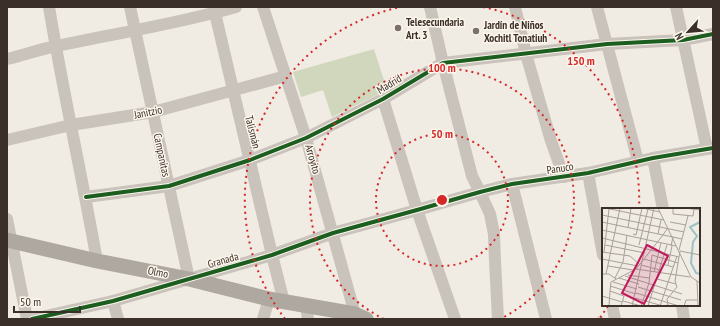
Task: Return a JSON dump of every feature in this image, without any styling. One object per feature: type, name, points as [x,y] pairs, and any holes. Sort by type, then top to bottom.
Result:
[{"type":"main road","name":"Olmo","points":[[9,240],[190,279],[284,302],[307,312],[360,316]]},
{"type":"street","points":[[49,7],[55,46],[72,125],[97,260]]},
{"type":"street","name":"Campanitas","points":[[130,7],[190,279]]},
{"type":"street","points":[[7,59],[55,46],[215,13],[236,7]]},
{"type":"street","name":"Arroyito","points":[[263,7],[306,138],[333,233],[360,316]]},
{"type":"street","points":[[430,7],[472,176],[490,214],[494,234],[498,319]]},
{"type":"street","points":[[515,7],[526,54],[551,141],[564,177]]},
{"type":"street","points":[[597,7],[638,161]]},
{"type":"street","points":[[676,7],[710,149]]},
{"type":"street","name":"Talismán","points":[[215,13],[284,302]]},
{"type":"street","name":"Madrid","points":[[86,197],[169,186],[250,160],[306,138],[383,99],[443,62],[607,44],[683,40],[713,34]]},
{"type":"street","name":"Janitzio","points":[[7,140],[72,125],[153,112],[286,76]]},
{"type":"street","points":[[383,99],[417,210],[455,319]]},
{"type":"street","name":"Panuco","points":[[417,210],[512,184],[588,173],[653,158],[710,149]]},
{"type":"street","points":[[653,158],[663,208]]},
{"type":"street","points":[[588,173],[602,250]]},
{"type":"street","points":[[512,184],[546,319]]},
{"type":"street","name":"Granada","points":[[32,319],[113,301],[272,255],[333,233],[417,210]]},
{"type":"street","points":[[7,219],[9,240],[27,319]]},
{"type":"street","points":[[263,319],[269,299]]},
{"type":"street","points":[[113,301],[118,319]]},
{"type":"street","points":[[612,306],[615,319]]},
{"type":"street","points":[[682,306],[684,319]]},
{"type":"green space","points":[[374,49],[387,90],[332,117],[323,90],[301,97],[293,72]]},
{"type":"cycle path","points":[[86,197],[169,186],[250,160],[306,138],[383,99],[443,63],[607,44],[683,40],[713,34]]},
{"type":"cycle path","points":[[32,319],[113,301],[272,255],[333,233],[480,192],[512,184],[588,173],[653,158],[713,148]]},
{"type":"place","name":"Telesecundaria Art. 3","points":[[398,28]]},
{"type":"place","name":"Jardín de Niños Xochitl Tonatiuh","points":[[476,31]]}]
